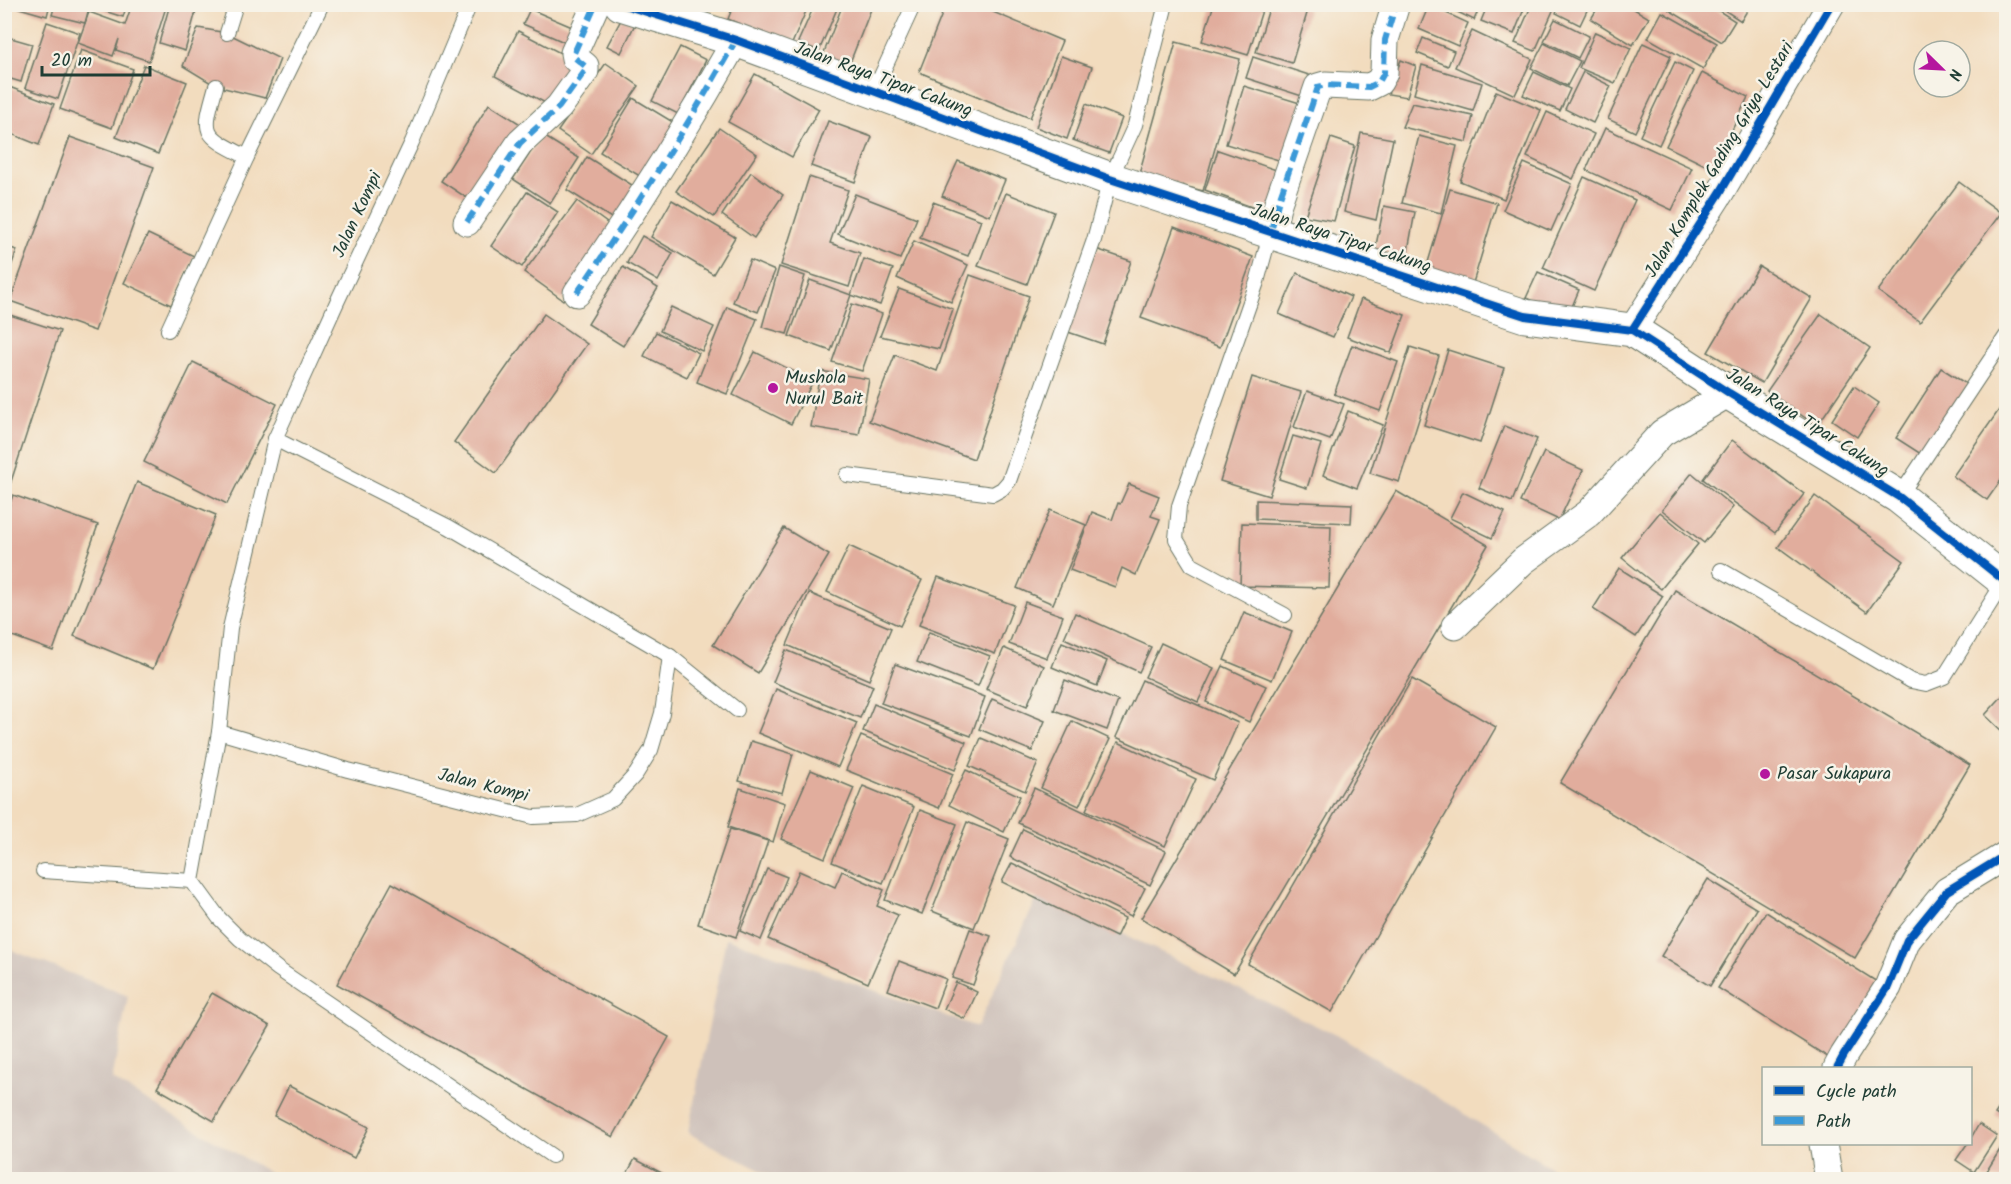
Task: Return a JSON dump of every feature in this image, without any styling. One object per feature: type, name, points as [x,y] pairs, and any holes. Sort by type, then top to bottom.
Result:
[{"type":"street","points":[[467,222],[520,143],[559,107],[585,71],[585,66],[575,57],[574,53],[596,4]]},
{"type":"street","name":"Jalan Raya Tipar Cakung","points":[[621,4],[736,40],[873,93],[1110,179],[1525,316],[1632,330],[1899,497],[2006,581]]},
{"type":"street","points":[[1271,231],[1278,203],[1318,87],[1325,85],[1369,87],[1379,82],[1384,73],[1385,40],[1396,4]]},
{"type":"street","name":"Jalan Komplek Gading Griya Lestari","points":[[1632,330],[1720,193],[1831,5]]},
{"type":"street","points":[[577,293],[693,118],[736,40]]},
{"type":"street","points":[[1455,626],[1523,561],[1589,513],[1662,433],[1730,393]]},
{"type":"street","points":[[1838,1067],[1888,987],[1907,940],[1947,891],[2007,855]]},
{"type":"street","points":[[1823,1145],[1829,1179]]},
{"type":"lane","points":[[227,33],[236,4]]},
{"type":"lane","points":[[168,330],[322,4]]},
{"type":"lane","name":"Jalan Kompi","points":[[470,4],[412,142],[275,439],[230,628],[219,732],[348,770],[533,817],[577,815],[613,800],[636,774],[651,750],[662,713],[670,656]]},
{"type":"lane","points":[[873,93],[914,4]]},
{"type":"lane","points":[[847,474],[993,494],[1009,481],[1094,240],[1110,179],[1135,124],[1166,4]]},
{"type":"lane","points":[[216,86],[206,120],[208,128],[219,143],[248,158]]},
{"type":"lane","points":[[1271,231],[1257,282],[1179,506],[1176,539],[1192,565],[1285,615]]},
{"type":"lane","points":[[1899,497],[2007,336]]},
{"type":"lane","points":[[275,439],[449,527],[670,656],[737,710]]},
{"type":"lane","points":[[1721,570],[1911,681],[1926,684],[1944,677],[2006,581]]},
{"type":"lane","points":[[219,732],[192,881],[219,918],[240,939],[278,969],[552,1156]]},
{"type":"lane","points":[[43,872],[192,881]]},
{"type":"shaded area","points":[[1039,894],[1342,1038],[1569,1179],[777,1179],[688,1133],[726,938],[977,1027]]},
{"type":"shaded area","points":[[4,947],[128,996],[112,1080],[280,1179],[5,1179]]},
{"type":"building","points":[[20,4],[50,4],[47,16],[19,8]]},
{"type":"building","points":[[55,4],[90,4],[85,23],[52,15]]},
{"type":"building","points":[[96,4],[127,4],[123,17],[95,8]]},
{"type":"building","points":[[132,4],[167,4],[149,61],[116,50],[119,39],[113,56],[78,43],[89,12],[125,25]]},
{"type":"building","points":[[170,4],[198,4],[185,51],[159,43]]},
{"type":"building","points":[[734,4],[809,4],[791,46],[728,19]]},
{"type":"building","points":[[815,4],[839,4],[819,51],[798,42]]},
{"type":"building","points":[[843,4],[873,4],[849,65],[823,55]]},
{"type":"building","points":[[946,4],[974,4],[1062,41],[1030,118],[919,72]]},
{"type":"building","points":[[1214,4],[1264,4],[1248,55],[1202,41]]},
{"type":"building","points":[[1441,4],[1481,4],[1474,20]]},
{"type":"building","points":[[1488,4],[1526,4],[1514,34],[1481,21]]},
{"type":"building","points":[[1532,4],[1556,4],[1535,51],[1515,43]]},
{"type":"building","points":[[1560,4],[1590,4],[1580,25],[1556,13]]},
{"type":"building","points":[[1600,4],[1626,4],[1649,18],[1633,45],[1591,19]]},
{"type":"building","points":[[1672,4],[1708,4],[1735,21],[1722,42],[1669,10]]},
{"type":"building","points":[[1715,4],[1751,4],[1741,21]]},
{"type":"building","points":[[1270,5],[1290,5],[1308,10],[1292,63],[1256,52]]},
{"type":"building","points":[[1429,5],[1468,23],[1458,46],[1419,29]]},
{"type":"building","points":[[530,9],[579,30],[573,46],[523,24]]},
{"type":"building","points":[[1662,12],[1717,43],[1703,69],[1648,38]]},
{"type":"building","points":[[622,18],[635,24],[621,53],[607,46]]},
{"type":"building","points":[[1555,19],[1589,36],[1578,58],[1544,41]]},
{"type":"building","points":[[47,22],[80,33],[58,99],[25,88]]},
{"type":"building","points":[[198,28],[227,33],[280,59],[265,98],[216,86],[183,66]]},
{"type":"building","points":[[518,31],[574,60],[551,106],[495,76]]},
{"type":"building","points":[[1472,31],[1532,59],[1515,95],[1455,67]]},
{"type":"building","points":[[1595,32],[1631,48],[1615,83],[1579,68]]},
{"type":"building","points":[[4,36],[32,44],[21,82],[4,77]]},
{"type":"building","points":[[1423,38],[1454,51],[1448,66],[1417,53]]},
{"type":"building","points":[[1176,42],[1240,59],[1203,191],[1139,174]]},
{"type":"building","points":[[1544,43],[1580,61],[1567,86],[1531,68]]},
{"type":"building","points":[[1643,43],[1671,56],[1635,132],[1608,119]]},
{"type":"building","points":[[680,47],[706,60],[678,114],[652,101]]},
{"type":"building","points":[[81,50],[133,69],[112,128],[60,109]]},
{"type":"building","points":[[1061,56],[1092,67],[1067,139],[1036,127]]},
{"type":"building","points":[[1253,57],[1312,76],[1305,97],[1246,78]]},
{"type":"building","points":[[1401,60],[1416,66],[1407,97],[1388,94]]},
{"type":"building","points":[[1675,62],[1693,71],[1659,145],[1640,136]]},
{"type":"building","points":[[606,63],[639,86],[591,154],[558,131]]},
{"type":"building","points":[[144,65],[187,82],[158,154],[116,137]]},
{"type":"building","points":[[1422,65],[1482,83],[1473,111],[1414,94]]},
{"type":"building","points":[[1534,72],[1570,89],[1560,111],[1523,95]]},
{"type":"building","points":[[1583,72],[1611,86],[1593,123],[1565,109]]},
{"type":"building","points":[[1702,73],[1748,97],[1713,169],[1666,146]]},
{"type":"building","points":[[755,74],[819,109],[792,157],[728,122]]},
{"type":"building","points":[[4,85],[54,104],[39,145],[4,131]]},
{"type":"building","points":[[1244,86],[1303,104],[1285,162],[1226,144]]},
{"type":"building","points":[[1496,91],[1541,110],[1504,199],[1460,181]]},
{"type":"building","points":[[633,98],[681,127],[648,181],[600,152]]},
{"type":"building","points":[[1412,103],[1473,116],[1467,142],[1402,127]]},
{"type":"building","points":[[489,104],[525,127],[476,204],[441,181]]},
{"type":"building","points":[[1086,104],[1122,118],[1109,153],[1073,140]]},
{"type":"building","points":[[1547,112],[1594,134],[1573,179],[1527,157]]},
{"type":"building","points":[[828,121],[872,137],[855,182],[811,166]]},
{"type":"building","points":[[719,128],[757,154],[714,217],[676,191]]},
{"type":"building","points":[[1605,128],[1692,168],[1672,210],[1586,170]]},
{"type":"building","points":[[1361,133],[1393,139],[1376,220],[1344,212]]},
{"type":"building","points":[[542,135],[579,158],[550,203],[513,179]]},
{"type":"building","points":[[1419,136],[1457,146],[1441,213],[1402,203]]},
{"type":"building","points":[[70,137],[154,167],[95,331],[10,301]]},
{"type":"building","points":[[1331,138],[1355,146],[1334,221],[1305,216]]},
{"type":"building","points":[[1218,150],[1285,173],[1271,214],[1205,190]]},
{"type":"building","points":[[587,157],[640,190],[619,223],[567,190]]},
{"type":"building","points":[[958,161],[1005,180],[990,216],[942,196]]},
{"type":"building","points":[[1524,163],[1572,184],[1551,231],[1503,210]]},
{"type":"building","points":[[751,172],[783,195],[754,238],[722,215]]},
{"type":"building","points":[[809,177],[848,190],[830,243],[860,253],[849,287],[781,265]]},
{"type":"building","points":[[1584,177],[1635,200],[1594,291],[1543,268]]},
{"type":"building","points":[[1959,182],[2001,213],[1920,322],[1878,291]]},
{"type":"building","points":[[1450,189],[1497,203],[1473,283],[1426,269]]},
{"type":"building","points":[[527,192],[558,212],[522,267],[491,246]]},
{"type":"building","points":[[1006,193],[1054,212],[1027,284],[978,266]]},
{"type":"building","points":[[855,194],[917,218],[900,259],[838,234]]},
{"type":"building","points":[[672,200],[735,237],[713,274],[651,237]]},
{"type":"building","points":[[577,201],[615,229],[563,300],[524,272]]},
{"type":"building","points":[[933,202],[981,220],[968,256],[920,238]]},
{"type":"building","points":[[1384,206],[1415,212],[1407,256],[1375,250]]},
{"type":"building","points":[[1174,227],[1253,257],[1220,347],[1141,318]]},
{"type":"building","points":[[148,234],[194,256],[171,305],[124,283]]},
{"type":"building","points":[[642,236],[673,253],[658,281],[627,263]]},
{"type":"building","points":[[914,241],[968,265],[951,302],[897,278]]},
{"type":"building","points":[[4,246],[17,250],[5,283],[4,283]]},
{"type":"building","points":[[1096,249],[1131,261],[1103,344],[1068,332]]},
{"type":"building","points":[[864,259],[893,269],[880,305],[851,295]]},
{"type":"building","points":[[750,260],[775,271],[758,312],[733,302]]},
{"type":"building","points":[[1759,266],[1812,298],[1762,383],[1708,352]]},
{"type":"building","points":[[623,267],[658,288],[623,346],[588,324]]},
{"type":"building","points":[[779,267],[805,276],[787,334],[762,327]]},
{"type":"building","points":[[1538,272],[1579,290],[1568,316],[1526,298]]},
{"type":"building","points":[[1297,273],[1351,297],[1333,337],[1279,314]]},
{"type":"building","points":[[970,275],[1029,296],[974,459],[869,421],[895,355],[937,371]]},
{"type":"building","points":[[810,280],[851,295],[831,351],[789,336]]},
{"type":"building","points":[[899,289],[953,309],[939,349],[880,336]]},
{"type":"building","points":[[1361,299],[1405,315],[1391,353],[1347,337]]},
{"type":"building","points":[[852,304],[882,314],[862,371],[832,362]]},
{"type":"building","points":[[671,307],[714,327],[702,351],[660,331]]},
{"type":"building","points":[[727,307],[757,319],[727,394],[697,382]]},
{"type":"building","points":[[544,314],[587,344],[496,473],[454,442]]},
{"type":"building","points":[[1821,314],[1870,348],[1817,426],[1767,391]]},
{"type":"building","points":[[10,315],[60,331],[5,500],[5,333]]},
{"type":"building","points":[[656,332],[699,353],[687,377],[644,356]]},
{"type":"building","points":[[1352,345],[1398,362],[1380,411],[1334,394]]},
{"type":"building","points":[[1410,347],[1439,356],[1399,482],[1370,473]]},
{"type":"building","points":[[1448,350],[1504,368],[1480,443],[1424,425]]},
{"type":"building","name":"Mushola Nurul Bait","points":[[755,352],[813,381],[791,424],[733,395]]},
{"type":"building","points":[[193,362],[277,404],[227,504],[144,462]]},
{"type":"building","points":[[1941,368],[1968,385],[1924,456],[1896,438]]},
{"type":"building","points":[[820,371],[869,379],[859,435],[811,427]]},
{"type":"building","points":[[1252,377],[1301,392],[1269,496],[1220,481]]},
{"type":"building","points":[[1854,386],[1879,403],[1857,437],[1832,420]]},
{"type":"building","points":[[1307,391],[1344,404],[1330,440],[1294,427]]},
{"type":"building","points":[[2001,407],[2006,411],[2006,473],[1987,500],[1953,476]]},
{"type":"building","points":[[1348,411],[1383,425],[1357,488],[1323,475]]},
{"type":"building","points":[[1504,426],[1537,439],[1512,502],[1479,488]]},
{"type":"building","points":[[1293,436],[1321,444],[1307,488],[1279,479]]},
{"type":"building","points":[[1732,440],[1804,494],[1775,533],[1703,479]]},
{"type":"building","points":[[1544,452],[1583,470],[1559,520],[1520,502]]},
{"type":"building","points":[[1692,473],[1733,507],[1704,543],[1662,510]]},
{"type":"building","points":[[137,482],[216,515],[153,669],[74,636]]},
{"type":"building","points":[[1129,484],[1159,496],[1151,516],[1160,519],[1136,575],[1122,568],[1115,587],[1070,570],[1092,512],[1112,520],[1118,503],[1120,504]]},
{"type":"building","points":[[1396,491],[1488,545],[1234,974],[1141,918]]},
{"type":"building","points":[[1463,492],[1505,512],[1492,538],[1450,518]]},
{"type":"building","points":[[13,495],[98,525],[53,651],[4,633],[4,520]]},
{"type":"building","points":[[1815,496],[1904,561],[1867,612],[1778,547]]},
{"type":"building","points":[[1256,500],[1352,504],[1351,523],[1256,519]]},
{"type":"building","points":[[1050,510],[1086,525],[1053,604],[1017,588]]},
{"type":"building","points":[[1660,512],[1698,544],[1661,589],[1622,558]]},
{"type":"building","points":[[1242,523],[1331,526],[1329,588],[1240,586]]},
{"type":"building","points":[[784,528],[829,555],[758,673],[713,645]]},
{"type":"building","points":[[849,546],[922,580],[900,626],[827,592]]},
{"type":"building","points":[[1619,568],[1663,596],[1636,637],[1593,609]]},
{"type":"building","points":[[938,577],[1014,605],[995,654],[919,625]]},
{"type":"building","name":"Pasar Sukapura","points":[[1675,590],[1970,765],[1855,958],[1560,783]]},
{"type":"building","points":[[809,593],[891,628],[869,680],[787,645]]},
{"type":"building","points":[[1025,602],[1063,616],[1047,658],[1009,644]]},
{"type":"building","points":[[1244,612],[1292,632],[1272,680],[1224,660]]},
{"type":"building","points":[[1075,613],[1151,647],[1139,672],[1064,638]]},
{"type":"building","points":[[929,632],[990,656],[978,686],[917,662]]},
{"type":"building","points":[[1062,642],[1107,661],[1097,686],[1052,667]]},
{"type":"building","points":[[1161,643],[1214,668],[1198,702],[1145,677]]},
{"type":"building","points":[[1004,648],[1044,666],[1027,706],[986,689]]},
{"type":"building","points":[[786,650],[873,686],[860,718],[773,682]]},
{"type":"building","points":[[895,664],[985,697],[971,736],[881,703]]},
{"type":"building","points":[[1223,666],[1266,686],[1249,722],[1206,702]]},
{"type":"building","points":[[1412,679],[1496,727],[1332,1012],[1248,964]]},
{"type":"building","points":[[1065,680],[1118,701],[1107,730],[1054,710]]},
{"type":"building","points":[[1142,680],[1238,723],[1213,780],[1116,737]]},
{"type":"building","points":[[776,689],[857,723],[838,767],[758,733]]},
{"type":"building","points":[[2006,692],[2006,735],[1985,715]]},
{"type":"building","points":[[992,699],[1045,721],[1032,751],[979,729]]},
{"type":"building","points":[[874,704],[966,742],[955,770],[863,731]]},
{"type":"building","points":[[1072,721],[1110,739],[1079,806],[1041,788]]},
{"type":"building","points":[[861,736],[953,774],[939,808],[846,770]]},
{"type":"building","points":[[981,738],[1038,763],[1025,791],[969,766]]},
{"type":"building","points":[[751,741],[793,754],[782,793],[739,781]]},
{"type":"building","points":[[1118,742],[1196,779],[1165,846],[1086,810]]},
{"type":"building","points":[[811,770],[854,788],[825,858],[781,839]]},
{"type":"building","points":[[966,770],[1020,796],[1004,832],[949,805]]},
{"type":"building","points":[[863,786],[914,807],[883,883],[832,862]]},
{"type":"building","points":[[740,788],[785,803],[773,842],[728,827]]},
{"type":"building","points":[[1034,788],[1166,851],[1150,885],[1018,823]]},
{"type":"building","points":[[920,810],[957,824],[922,914],[885,900]]},
{"type":"building","points":[[967,822],[1009,839],[974,928],[932,911]]},
{"type":"building","points":[[730,829],[768,841],[736,937],[698,924]]},
{"type":"building","points":[[1023,829],[1145,888],[1131,916],[1010,857]]},
{"type":"building","points":[[1012,863],[1125,918],[1116,937],[1002,882]]},
{"type":"building","points":[[767,869],[787,877],[761,940],[740,931]]},
{"type":"building","points":[[799,871],[835,887],[842,871],[884,890],[877,906],[898,915],[868,983],[768,939]]},
{"type":"building","points":[[1708,879],[1757,909],[1710,986],[1661,956]]},
{"type":"building","points":[[392,883],[669,1037],[613,1137],[337,984]]},
{"type":"building","points":[[1766,912],[1882,985],[1834,1061],[1718,988]]},
{"type":"building","points":[[970,929],[991,936],[973,985],[952,978]]},
{"type":"building","points":[[899,961],[946,979],[935,1008],[888,990]]},
{"type":"building","points":[[956,982],[977,992],[965,1019],[944,1009]]},
{"type":"building","points":[[212,993],[270,1026],[214,1121],[157,1088]]},
{"type":"building","points":[[289,1086],[369,1127],[354,1158],[274,1116]]},
{"type":"building","points":[[2006,1097],[2006,1121],[1995,1114]]},
{"type":"building","points":[[1979,1124],[1997,1136],[1974,1172],[1956,1160],[1966,1145],[1972,1145],[1972,1136]]},
{"type":"building","points":[[2006,1140],[2006,1179],[1983,1177]]},
{"type":"building","points":[[635,1159],[673,1179],[624,1179]]},
{"type":"marked path","points":[[467,222],[520,143],[559,107],[585,71],[585,66],[575,58],[574,53],[596,4]]},
{"type":"marked path","points":[[1271,231],[1278,203],[1318,87],[1325,85],[1369,87],[1379,82],[1384,73],[1385,40],[1396,4]]},
{"type":"marked path","points":[[577,293],[660,168],[736,40]]},
{"type":"cycle path","points":[[621,4],[736,40],[1110,179],[1525,316],[1632,330],[1729,393],[1899,497],[2006,582]]},
{"type":"cycle path","points":[[1632,330],[1720,193],[1831,4]]},
{"type":"cycle path","points":[[1838,1067],[1888,987],[1907,940],[1947,891],[2006,855]]},
{"type":"place","name":"Mushola Nurul Bait","points":[[773,388]]},
{"type":"place","name":"Pasar Sukapura","points":[[1765,774]]}]
